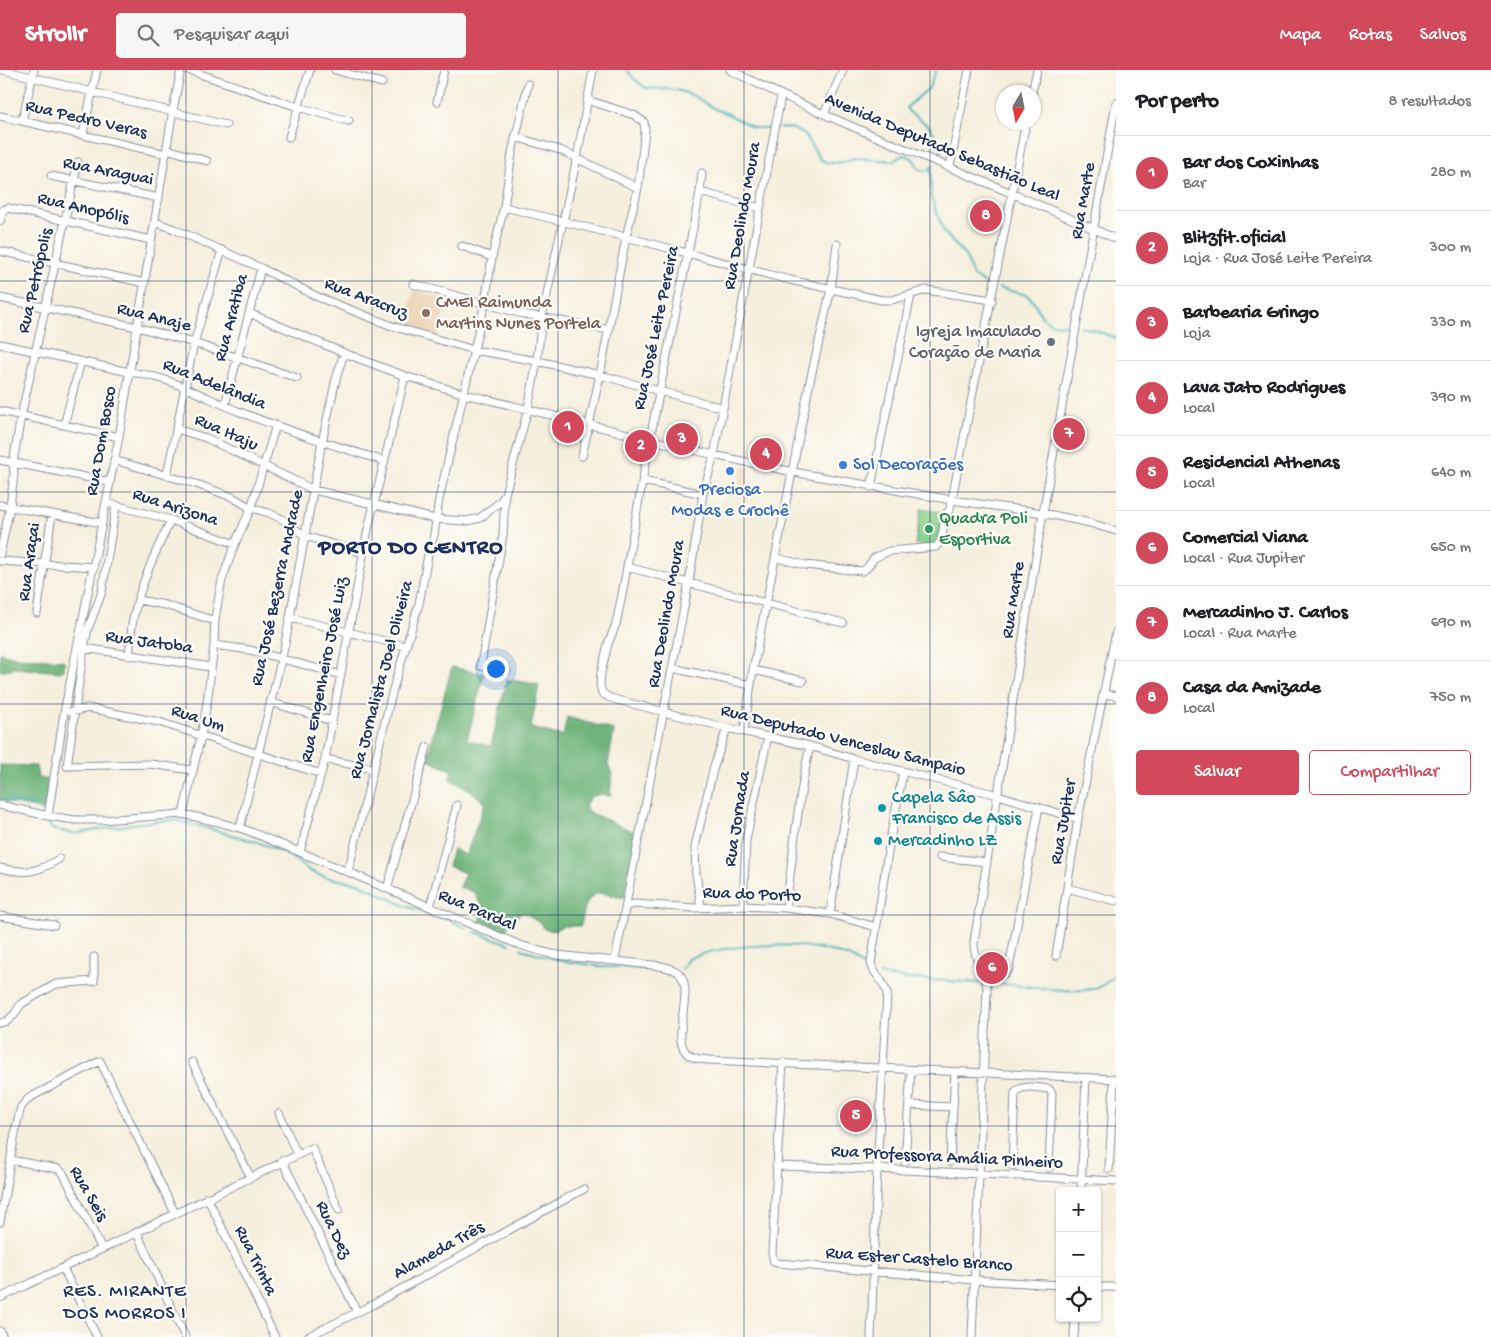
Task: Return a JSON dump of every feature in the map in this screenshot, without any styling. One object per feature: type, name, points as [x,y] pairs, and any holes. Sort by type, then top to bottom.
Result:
[{"type":"street","points":[[3,70],[34,73],[92,91],[173,110],[226,125]]},
{"type":"street","points":[[83,134],[97,70]]},
{"type":"street","name":"Rua Dom Bosco","points":[[48,816],[64,714],[119,437],[181,70]]},
{"type":"street","points":[[188,70],[298,107],[349,121]]},
{"type":"street","points":[[289,137],[310,70]]},
{"type":"street","points":[[335,70],[355,73],[382,83]]},
{"type":"street","points":[[437,102],[444,70]]},
{"type":"street","points":[[508,672],[481,666],[503,535],[505,494],[528,409],[537,361],[542,317],[577,158],[593,70]]},
{"type":"street","name":"Avenida Deputado Sebastião Leal","points":[[730,70],[781,96],[950,166],[1116,239]]},
{"type":"street","points":[[824,114],[843,70]]},
{"type":"street","points":[[950,166],[969,70]]},
{"type":"street","points":[[1034,85],[1037,70]]},
{"type":"street","points":[[22,121],[34,73]]},
{"type":"street","name":"Rua Jornalista Joel Oliveira","points":[[348,872],[372,769],[405,646],[419,604],[428,555],[434,535],[435,519],[485,303],[492,257],[504,207],[515,137],[528,84]]},
{"type":"street","name":"Rua Deolindo Moura","points":[[614,960],[689,582],[703,494],[714,455],[781,96]]},
{"type":"street","points":[[582,456],[609,330],[626,236],[638,188],[644,148],[644,122],[634,115],[588,100]]},
{"type":"street","name":"Rua Marte","points":[[972,1337],[987,997],[986,977],[976,958],[974,948],[986,862],[1043,513],[1116,103]]},
{"type":"street","name":"Rua Pedro Veras","points":[[0,116],[207,161]]},
{"type":"street","points":[[776,558],[805,565],[862,571],[879,554],[939,545],[946,515],[952,500],[1024,130]]},
{"type":"street","points":[[515,137],[560,150],[638,188]]},
{"type":"street","name":"Rua Petrópolis","points":[[0,554],[10,507],[14,474],[13,463],[21,416],[78,162]]},
{"type":"street","name":"Rua José Leite Pereira","points":[[602,693],[600,685],[601,673],[608,644],[616,624],[650,438],[700,192],[702,173]]},
{"type":"street","name":"Rua Araguai","points":[[51,176],[159,198]]},
{"type":"street","points":[[700,192],[760,208]]},
{"type":"street","points":[[504,207],[626,236],[831,290],[882,300],[892,300],[926,290],[992,300]]},
{"type":"street","name":"Rua Anopólis","points":[[0,221],[3,210],[8,208],[151,240]]},
{"type":"street","name":"Rua Aracruz","points":[[155,222],[222,250],[318,297],[392,326],[474,350],[600,375],[723,408]]},
{"type":"street","points":[[744,731],[753,670],[810,381],[831,290],[836,244]]},
{"type":"street","points":[[462,246],[492,257]]},
{"type":"street","points":[[167,475],[194,343],[222,250]]},
{"type":"street","points":[[0,251],[145,282]]},
{"type":"street","name":"Rua Aratiba","points":[[225,405],[261,268]]},
{"type":"street","points":[[413,284],[524,314],[609,330]]},
{"type":"street","points":[[872,487],[911,295]]},
{"type":"street","name":"Rua Anaje","points":[[0,298],[137,328],[194,343],[297,378]]},
{"type":"street","points":[[249,313],[344,353],[405,376],[465,394],[714,455],[793,472],[872,487],[1043,513],[1116,530]]},
{"type":"street","name":"Rua Adelândia","points":[[0,344],[144,374],[185,387],[225,405],[322,442],[384,461]]},
{"type":"street","name":"Rua José Bezerra Andrade","points":[[240,828],[291,618],[322,442],[336,379],[344,353]]},
{"type":"street","points":[[64,425],[81,361]]},
{"type":"street","name":"Rua Engenheiro José Luiz","points":[[300,852],[321,774],[363,553],[405,376]]},
{"type":"street","points":[[0,411],[119,437]]},
{"type":"street","points":[[182,814],[201,736],[214,645],[216,607],[222,580],[234,544],[250,508],[276,425]]},
{"type":"street","name":"Rua Itaju","points":[[176,429],[206,438],[263,466]]},
{"type":"street","points":[[0,460],[110,482]]},
{"type":"street","points":[[114,460],[199,485],[232,497],[250,508],[282,519],[305,536],[363,553]]},
{"type":"street","points":[[263,466],[314,490],[435,519],[467,521],[480,518],[500,501],[505,494]]},
{"type":"street","points":[[643,481],[703,494]]},
{"type":"street","name":"Rua Arizona","points":[[106,503],[171,520],[234,544]]},
{"type":"street","points":[[0,505],[102,524]]},
{"type":"street","points":[[116,505],[102,592],[88,629],[84,648],[68,766],[150,764],[192,770]]},
{"type":"street","name":"Rua Araçai","points":[[38,614],[52,514]]},
{"type":"street","points":[[129,656],[132,626],[139,600],[159,543],[171,520]]},
{"type":"street","points":[[0,561],[94,567]]},
{"type":"street","points":[[627,567],[843,623]]},
{"type":"street","points":[[90,589],[102,592]]},
{"type":"street","points":[[139,600],[165,605],[215,621]]},
{"type":"street","points":[[291,618],[405,646]]},
{"type":"street","name":"Rua Jupiter","points":[[1056,956],[1078,819],[1116,632]]},
{"type":"street","points":[[214,645],[250,650],[341,675]]},
{"type":"street","name":"Rua Jatoba","points":[[84,648],[211,667]]},
{"type":"street","points":[[672,668],[751,685]]},
{"type":"street","points":[[753,670],[803,680]]},
{"type":"street","name":"Rua Deputado Venceslau Sampaio","points":[[602,693],[616,700],[727,728],[810,746],[998,795],[1078,819]]},
{"type":"street","points":[[1104,694],[1116,696]]},
{"type":"street","points":[[270,702],[332,721]]},
{"type":"street","name":"Rua Um","points":[[64,714],[88,708],[138,717],[321,774]]},
{"type":"street","points":[[701,907],[694,847],[713,770],[727,728]]},
{"type":"street","name":"Rua Jornada","points":[[743,906],[748,832],[768,736]]},
{"type":"street","points":[[786,908],[802,780],[810,746]]},
{"type":"street","points":[[387,889],[427,747]]},
{"type":"street","points":[[324,759],[372,769]]},
{"type":"street","points":[[830,914],[854,759]]},
{"type":"street","points":[[871,1337],[876,1169],[887,994],[882,981],[872,967],[876,927],[889,846],[904,772]]},
{"type":"street","name":"Rua Pardal","points":[[0,805],[48,816],[90,821],[182,814],[240,828],[510,941],[555,954],[614,960],[677,971],[683,978],[685,987],[682,1046],[684,1051],[690,1056],[710,1060],[1115,1079]]},
{"type":"street","points":[[430,907],[457,805]]},
{"type":"street","name":"Rua Jupiter","points":[[986,977],[1002,974],[1008,968],[1039,807]]},
{"type":"street","points":[[940,857],[986,862]]},
{"type":"street","points":[[0,868],[29,872],[43,869],[59,859]]},
{"type":"street","points":[[1067,888],[1116,901]]},
{"type":"street","name":"Rua do Porto","points":[[626,906],[640,904],[694,908],[743,906],[786,908],[830,914],[876,927]]},
{"type":"street","points":[[0,916],[54,925]]},
{"type":"street","points":[[0,1022],[6,1021],[14,1015],[21,1004],[56,984],[94,981],[94,957]]},
{"type":"street","points":[[0,1222],[21,1107],[29,1098],[100,1061],[175,1212]]},
{"type":"street","points":[[192,1062],[250,1176]]},
{"type":"street","points":[[776,1166],[783,1062]]},
{"type":"street","points":[[905,1162],[911,1070]]},
{"type":"street","points":[[950,1162],[954,1072]]},
{"type":"street","points":[[1026,1088],[1027,1075]]},
{"type":"street","points":[[1043,1088],[1044,1076]]},
{"type":"street","points":[[1080,1187],[1086,1078]]},
{"type":"street","points":[[1109,1169],[1115,1079]]},
{"type":"street","points":[[1012,1166],[1015,1093],[1022,1087],[1043,1088],[1049,1089],[1052,1093],[1050,1168]]},
{"type":"street","points":[[909,1105],[952,1107]]},
{"type":"street","points":[[279,1113],[297,1154]]},
{"type":"street","points":[[0,1298],[137,1233],[175,1212],[282,1160],[312,1148],[339,1210]]},
{"type":"street","name":"Rua Seis","points":[[11,1160],[58,1169],[63,1173],[102,1249]]},
{"type":"street","name":"Rua Dez","points":[[282,1160],[357,1312]]},
{"type":"street","name":"Rua Professora Amália Pinheiro","points":[[776,1166],[1116,1181]]},
{"type":"street","name":"Rua Ester Castelo Branco","points":[[776,1166],[772,1259],[777,1263],[975,1280],[1056,1285]]},
{"type":"street","name":"Alameda Três","points":[[307,1337],[357,1312],[584,1189]]},
{"type":"street","name":"Rua Trinta","points":[[207,1197],[275,1337]]},
{"type":"street","points":[[137,1233],[185,1337]]},
{"type":"street","points":[[63,1268],[97,1337]]},
{"type":"street","points":[[1101,1287],[1116,1287]]},
{"type":"street","points":[[1074,1337],[1075,1322]]},
{"type":"street","points":[[0,1332],[3,1337]]},
{"type":"shaded area","name":"CMEI Raimunda Martins Nunes Portela","points":[[414,290],[448,300],[438,336],[404,327]]},
{"type":"shaded area","points":[[743,466],[750,469],[744,491],[737,489]]},
{"type":"green space","name":"Quadra Poli Esportiva","points":[[921,509],[944,513],[938,548],[915,544]]},
{"type":"green space","points":[[0,653],[15,657],[62,660],[65,662],[64,670],[60,672],[15,668],[0,671]]},
{"type":"green space","points":[[452,667],[484,674],[467,740],[491,746],[507,679],[539,685],[531,728],[563,736],[567,717],[614,730],[608,765],[612,774],[610,796],[601,794],[590,797],[585,806],[589,812],[636,833],[625,897],[601,893],[596,894],[586,905],[581,926],[563,926],[553,931],[544,929],[541,923],[522,913],[509,921],[506,931],[480,921],[483,906],[474,892],[459,887],[465,873],[448,866],[453,849],[466,855],[485,803],[470,790],[449,779],[452,771],[428,760],[432,738]]},
{"type":"green space","points":[[0,765],[36,766],[38,778],[49,780],[45,810],[0,801]]},
{"type":"waterway","points":[[627,70],[634,79],[646,88],[677,90],[692,95],[715,109],[754,128],[771,128]]},
{"type":"waterway","points":[[936,70],[929,88],[907,107],[908,111],[929,126],[942,147],[938,156]]},
{"type":"waterway","points":[[779,128],[791,128],[804,134],[821,160],[829,163],[844,162],[854,158],[893,161],[903,155],[909,156],[914,160],[918,168],[924,171],[931,169]]},
{"type":"waterway","points":[[933,165],[931,169],[931,198],[944,232],[966,257],[973,276],[989,286]]},
{"type":"waterway","points":[[999,288],[1027,295],[1034,302],[1042,317],[1052,324],[1071,326]]},
{"type":"waterway","points":[[1081,327],[1116,338]]},
{"type":"waterway","points":[[0,800],[30,805],[42,812]]},
{"type":"waterway","points":[[44,817],[52,829],[71,833],[139,823],[173,820],[184,822],[257,842],[288,854],[316,874],[358,883],[405,906],[447,918],[465,928]]},
{"type":"waterway","points":[[475,932],[510,944]]},
{"type":"waterway","points":[[682,969],[688,959],[704,954],[765,945],[787,945],[827,950],[847,956],[870,969]]},
{"type":"waterway","points":[[521,949],[563,961],[605,967],[665,971],[676,975]]},
{"type":"waterway","points":[[992,983],[1079,990],[1101,986],[1116,973]]},
{"type":"waterway","points":[[880,975],[909,979],[982,983]]},
{"type":"place","name":"Casa da Amizade","points":[[986,216]]},
{"type":"place","name":"CMEI Raimunda Martins Nunes Portela","points":[[426,313]]},
{"type":"place","name":"Igreja Imaculado Coração de Maria","points":[[1051,342]]},
{"type":"place","name":"Bar dos Coxinhas","points":[[568,427]]},
{"type":"place","name":"Mercadinho J. Carlos","points":[[1069,434]]},
{"type":"place","name":"Barbearia Gringo","points":[[682,439]]},
{"type":"place","name":"Blitzfit.oficial","points":[[641,446]]},
{"type":"place","name":"Lava Jato Rodrigues","points":[[766,454]]},
{"type":"place","name":"Sol Decorações","points":[[843,465]]},
{"type":"place","name":"Preciosa Modas e Crochê","points":[[730,471]]},
{"type":"place","name":"Quadra Poli Esportiva","points":[[929,529]]},
{"type":"place","name":"Capela Sâo Francisco de Assis","points":[[882,808]]},
{"type":"place","name":"Mercadinho LZ","points":[[878,841]]},
{"type":"place","name":"Comercial Viana","points":[[992,968]]},
{"type":"place","name":"Residencial Athenas","points":[[856,1116]]},
{"type":"district","name":"PORTO DO CENTRO","points":[[411,549]]},
{"type":"district","name":"RES. MIRANTE DOS MORROS I","points":[[125,1303]]}]
